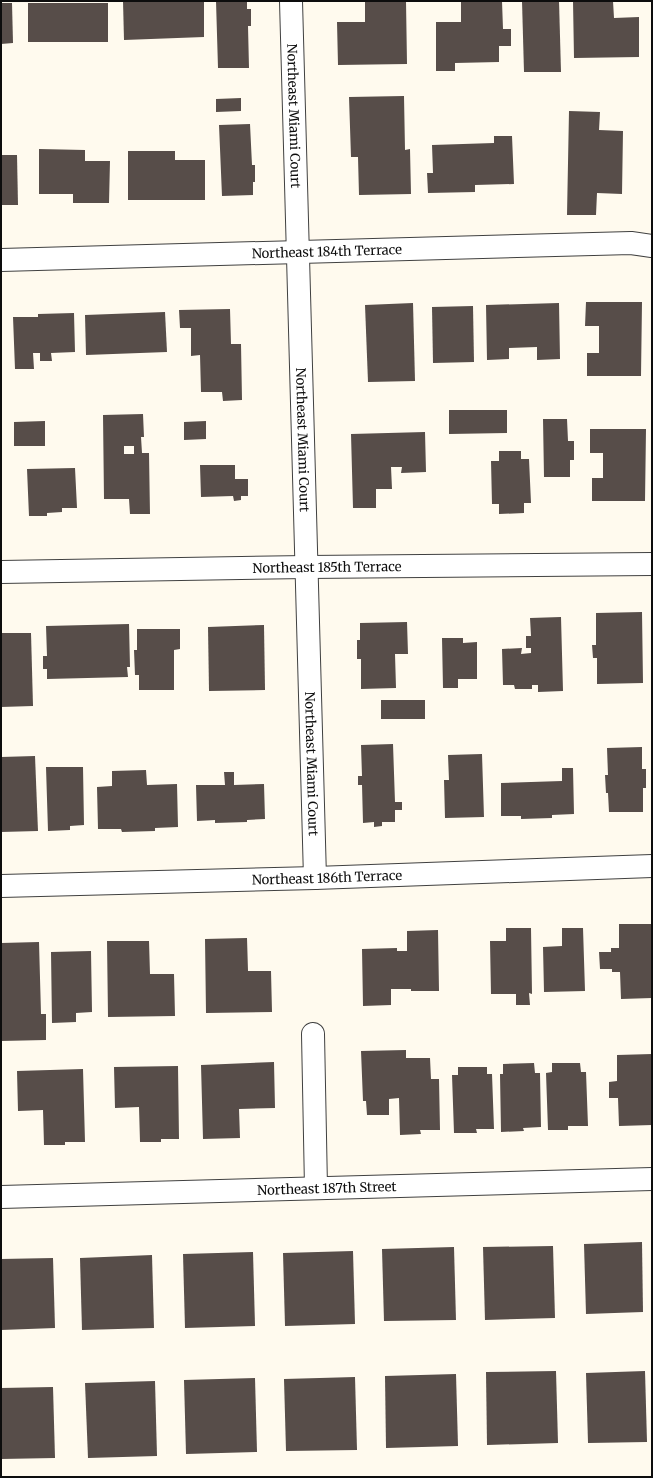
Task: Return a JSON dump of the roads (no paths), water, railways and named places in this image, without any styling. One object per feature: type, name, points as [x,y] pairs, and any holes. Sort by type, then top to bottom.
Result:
[{"type":"street","name":"Northeast Miami Court","points":[[291,1],[315,878]]},
{"type":"street","name":"Northeast 184th Terrace","points":[[1,260],[631,243],[652,246]]},
{"type":"street","name":"Northeast 185th Terrace","points":[[1,572],[307,566],[652,564]]},
{"type":"street","name":"Northeast 186th Terrace","points":[[1,886],[315,878],[652,866]]},
{"type":"street","points":[[313,1034],[316,1188]]},
{"type":"street","name":"Northeast 187th Street","points":[[1,1197],[652,1180]]}]
